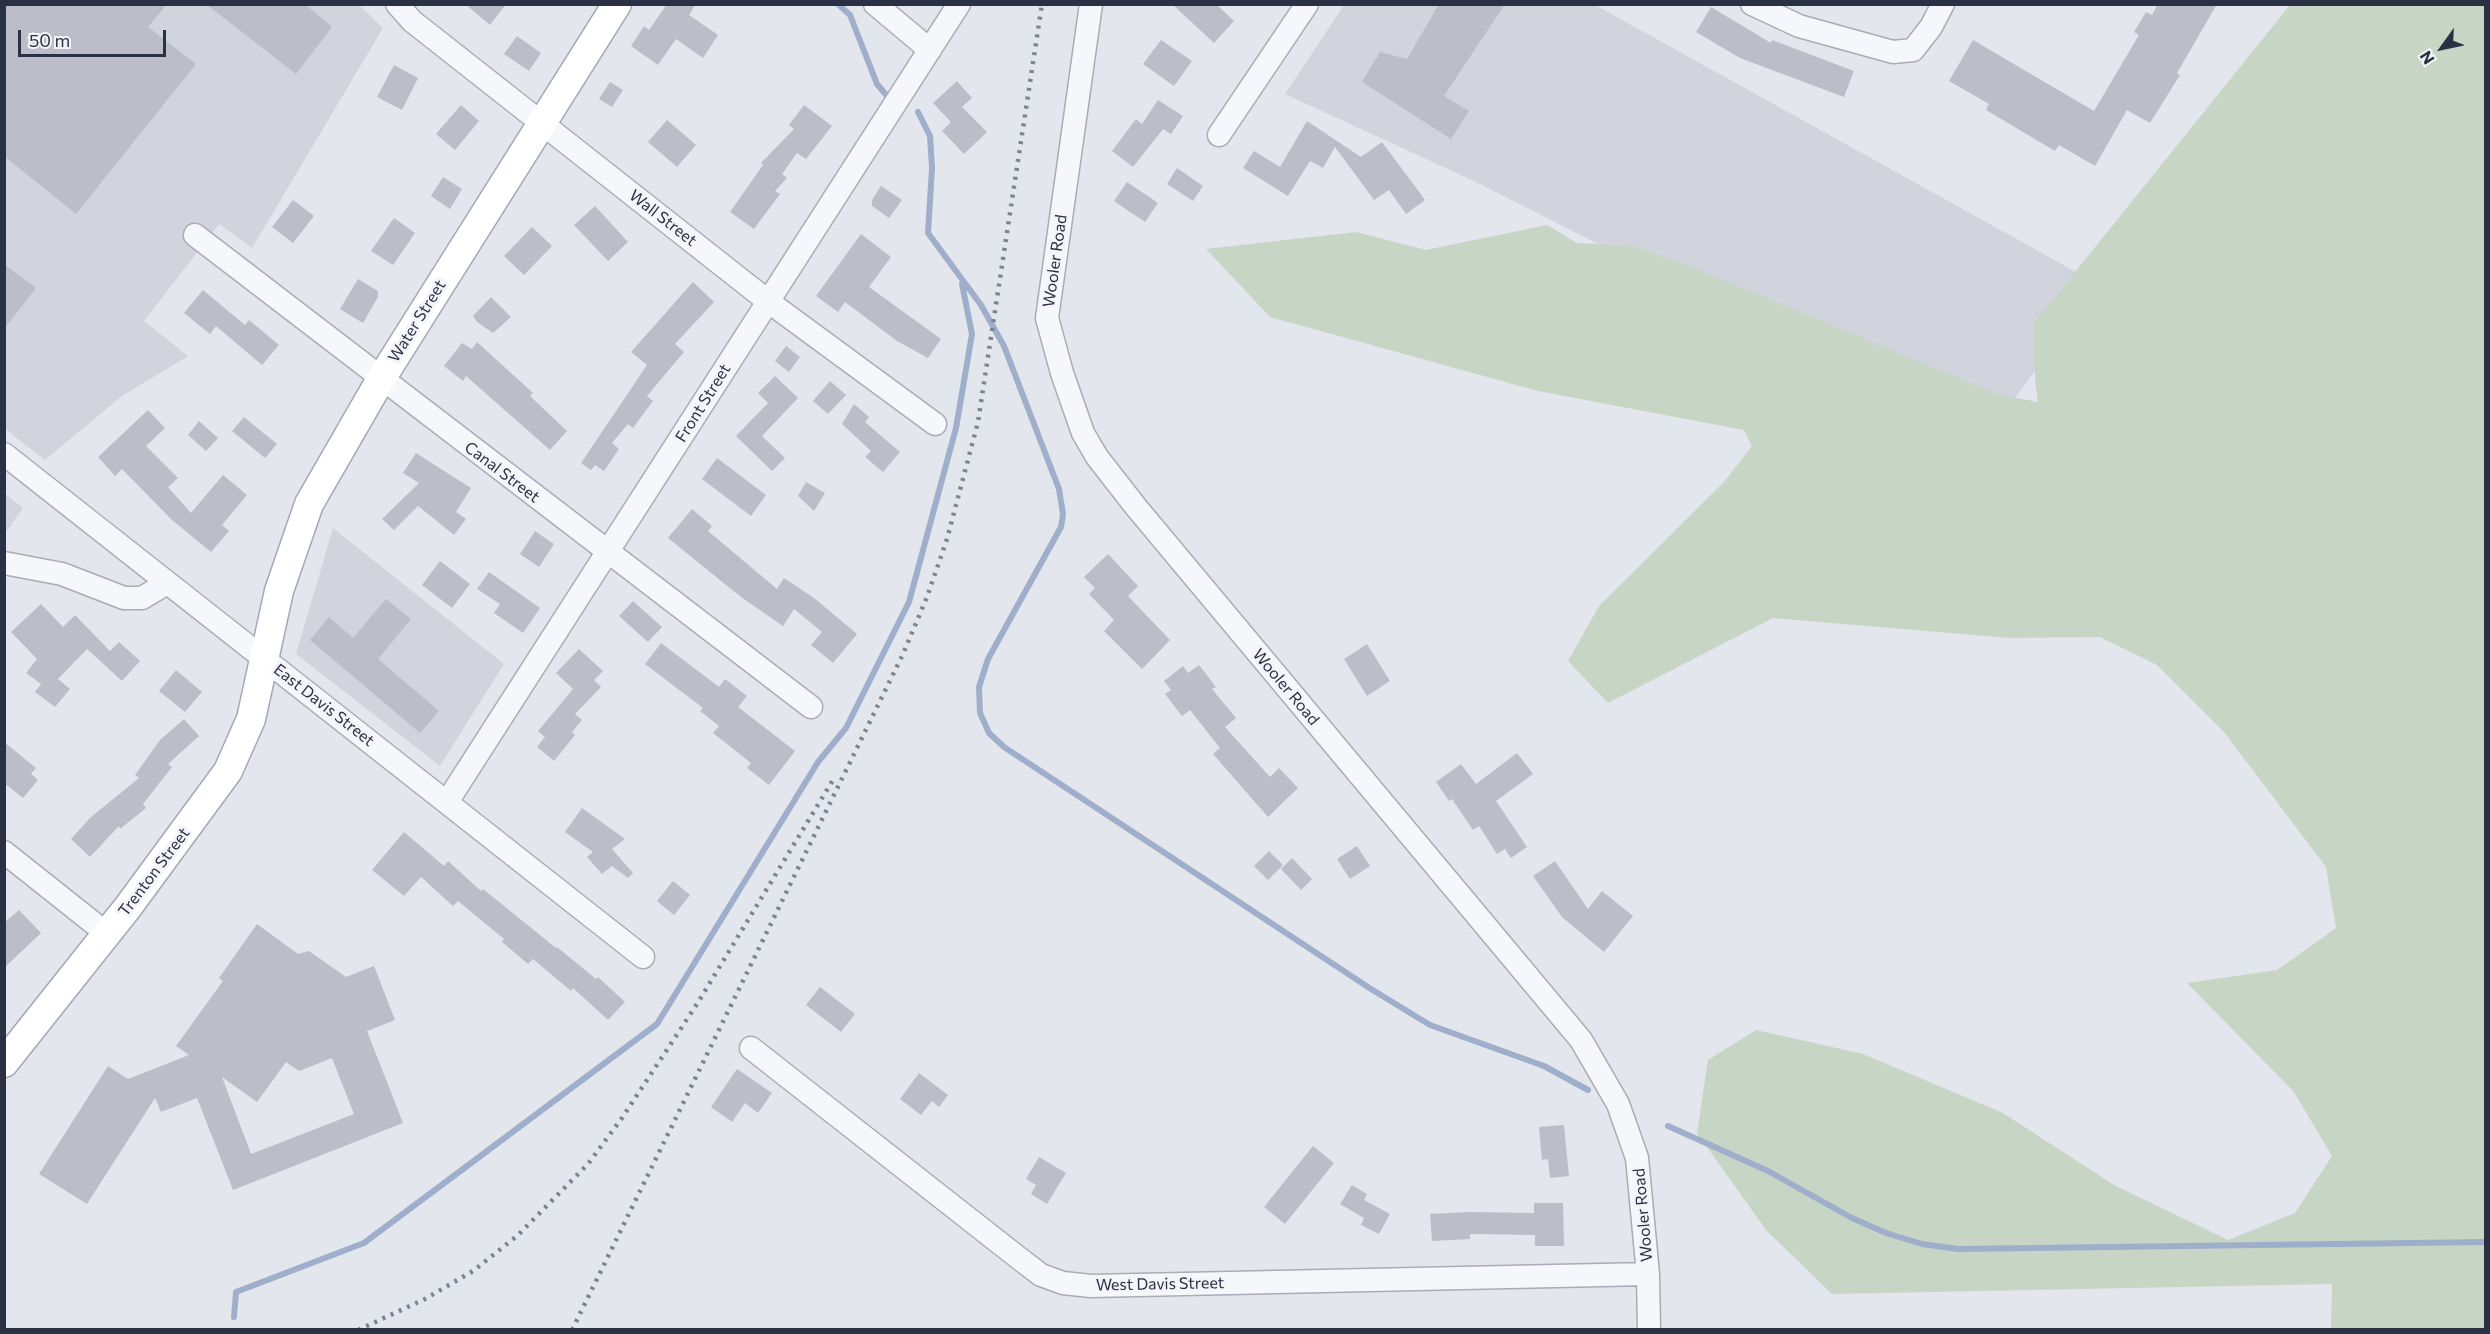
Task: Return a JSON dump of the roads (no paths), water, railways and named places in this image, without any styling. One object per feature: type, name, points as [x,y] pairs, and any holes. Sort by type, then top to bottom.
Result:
[{"type":"main road","name":"Water Street","points":[[266,661],[279,591],[309,504],[381,379],[617,4]]},
{"type":"main road","name":"Trenton Street","points":[[9,1051],[155,871],[228,771],[251,719],[266,661]]},
{"type":"street","name":"Wall Street","points":[[398,4],[412,21],[768,302],[935,424]]},
{"type":"street","points":[[875,4],[930,50]]},
{"type":"street","name":"Front Street","points":[[447,802],[609,553],[959,4]]},
{"type":"street","name":"Wooler Road","points":[[1091,4],[1047,318],[1062,373],[1083,433],[1097,457],[1136,507],[1581,1040],[1614,1096],[1637,1158],[1648,1274],[1649,1329]]},
{"type":"street","points":[[1219,135],[1307,4]]},
{"type":"street","points":[[1752,4],[1799,26],[1893,52],[1913,50],[1931,27],[1943,4]]},
{"type":"street","name":"Canal Street","points":[[195,235],[811,707]]},
{"type":"street","name":"East Davis Street","points":[[4,454],[643,957]]},
{"type":"street","points":[[4,563],[62,574],[124,598],[142,598],[167,583]]},
{"type":"street","points":[[4,852],[106,933]]},
{"type":"street","name":"West Davis Street","points":[[751,1048],[1041,1275],[1063,1283],[1103,1286],[1648,1274]]},
{"type":"waterway","points":[[838,4],[850,15],[877,84],[887,96]]},
{"type":"waterway","points":[[918,112],[930,136],[932,168],[928,233],[981,305],[1004,346],[1059,489],[1063,514],[1061,527],[988,659],[979,687],[980,713],[989,733],[1004,747],[1371,989],[1430,1025],[1544,1066],[1588,1090]]},
{"type":"waterway","points":[[234,1317],[236,1292],[364,1243],[657,1024],[818,762],[846,728],[909,602],[956,428],[972,334],[962,284]]},
{"type":"waterway","points":[[1668,1126],[1768,1171],[1852,1218],[1886,1233],[1922,1244],[1958,1249],[2486,1242]]},
{"type":"railway","points":[[572,1330],[903,654],[927,597],[947,539],[978,422],[1042,4]]},
{"type":"railway","points":[[358,1330],[425,1299],[473,1271],[517,1236],[588,1164],[622,1118],[697,1004],[833,780]]}]
